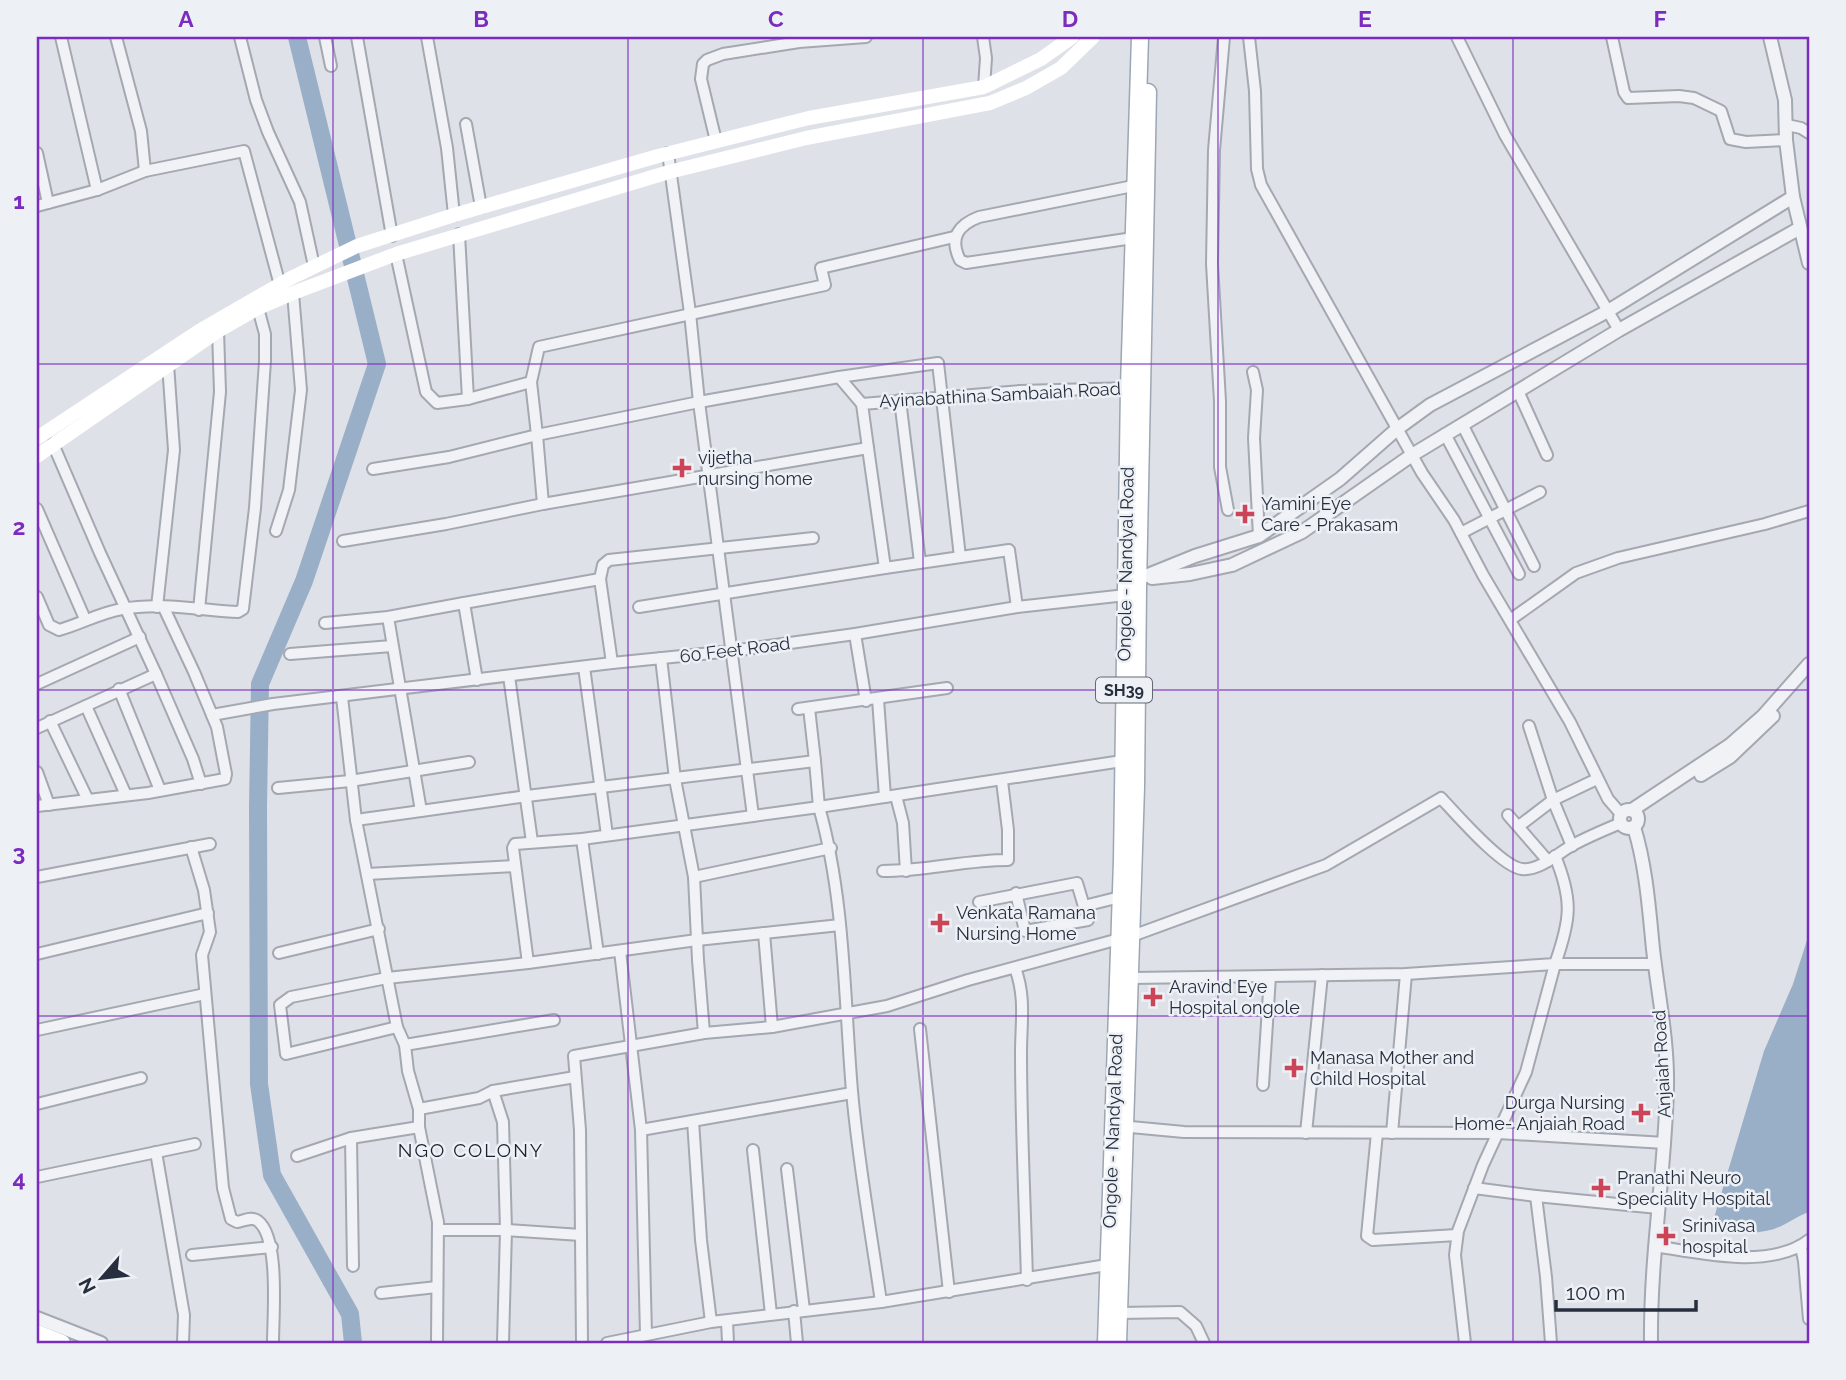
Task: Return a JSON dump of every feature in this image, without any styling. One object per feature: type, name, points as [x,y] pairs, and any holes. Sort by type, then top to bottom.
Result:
[{"type":"main road","points":[[37,456],[218,331],[286,291],[310,268],[357,246],[668,153],[809,118],[984,87],[1041,59],[1072,37]]},
{"type":"main road","points":[[37,438],[198,331],[286,291],[312,285],[369,263],[459,234],[669,172],[806,138],[990,103],[1026,88],[1060,68],[1093,37]]},
{"type":"main road","name":"Ongole - Nandyal Road","points":[[1135,388],[1133,186],[1140,37]]},
{"type":"main road","name":"Ongole - Nandyal Road","points":[[1106,1343],[1115,1264],[1120,1126],[1128,860],[1135,388],[1150,37]]},
{"type":"main road","name":"Ongole - Nandyal Road","points":[[1120,1126],[1131,978],[1120,897],[1128,860],[1122,761],[1132,587]]},
{"type":"main road","name":"Ongole - Nandyal Road","points":[[1106,1343],[1119,1313],[1115,1264]]},
{"type":"main road","points":[[37,1333],[62,1343]]},
{"type":"street","points":[[61,37],[97,190]]},
{"type":"street","points":[[116,37],[141,131],[145,171]]},
{"type":"street","points":[[240,37],[256,100],[300,202],[310,268]]},
{"type":"street","points":[[325,37],[331,66]]},
{"type":"street","points":[[358,37],[391,236]]},
{"type":"street","points":[[427,37],[447,148],[454,215]]},
{"type":"street","points":[[716,141],[701,79],[702,64],[706,60],[723,54],[799,42],[866,37]]},
{"type":"street","points":[[983,37],[986,58],[984,87]]},
{"type":"street","points":[[1224,37],[1214,150],[1212,264],[1220,401],[1220,467],[1228,510]]},
{"type":"street","points":[[1248,37],[1255,91],[1257,169],[1261,185],[1396,429],[1461,533],[1570,722],[1608,799],[1629,818]]},
{"type":"street","points":[[1457,37],[1505,135],[1619,330]]},
{"type":"street","points":[[1612,37],[1628,98],[1694,98],[1721,111],[1730,139],[1746,142],[1786,140]]},
{"type":"street","points":[[1770,37],[1785,100],[1786,140],[1793,197],[1809,263]]},
{"type":"street","points":[[466,124],[481,207]]},
{"type":"street","points":[[1787,125],[1809,133]]},
{"type":"street","points":[[37,153],[42,204],[97,190],[145,171],[244,151],[286,291],[301,390],[289,490],[276,531]]},
{"type":"street","points":[[668,153],[754,816]]},
{"type":"street","points":[[1133,186],[979,217],[960,227],[954,237],[957,255],[966,263],[1133,238]]},
{"type":"street","points":[[1132,587],[1195,556],[1259,536],[1340,479],[1396,429],[1430,405],[1608,311],[1793,197]]},
{"type":"street","points":[[1132,587],[1232,565],[1302,532],[1412,454],[1619,330],[1800,228]]},
{"type":"street","points":[[459,234],[468,399]]},
{"type":"street","points":[[543,504],[531,382],[539,346],[825,285],[821,268],[954,237]]},
{"type":"street","points":[[396,254],[426,392],[437,402],[446,403],[531,382]]},
{"type":"street","points":[[37,597],[49,625],[54,629],[65,628],[85,619],[126,608],[238,612],[243,609],[255,508],[265,361],[265,334],[258,308]]},
{"type":"street","points":[[199,610],[220,392],[218,331]]},
{"type":"street","points":[[373,469],[449,457],[537,435],[699,402],[937,362],[960,557]]},
{"type":"street","points":[[37,806],[219,782],[226,776],[217,727],[160,608],[174,450],[168,365]]},
{"type":"street","points":[[1253,372],[1257,390],[1254,438],[1259,536]]},
{"type":"street","points":[[839,377],[862,404]]},
{"type":"street","name":"Ayinabathina Sambaiah Road","points":[[885,568],[862,404],[943,396],[1135,388]]},
{"type":"street","points":[[1518,391],[1547,456]]},
{"type":"street","points":[[900,400],[920,562]]},
{"type":"street","points":[[1462,424],[1534,566]]},
{"type":"street","points":[[1445,434],[1519,574]]},
{"type":"street","points":[[53,444],[156,674],[201,784]]},
{"type":"street","points":[[343,541],[868,448]]},
{"type":"street","points":[[1461,533],[1540,492]]},
{"type":"street","points":[[37,509],[85,619]]},
{"type":"street","points":[[1510,620],[1576,573],[1586,569],[1618,558],[1765,524],[1809,511]]},
{"type":"street","points":[[612,663],[600,579],[603,565],[609,560],[813,538]]},
{"type":"street","points":[[639,607],[1009,550],[1017,607]]},
{"type":"street","points":[[325,623],[388,617],[600,579]]},
{"type":"street","name":"60 Feet Road","points":[[212,715],[273,704],[855,635],[1132,587]]},
{"type":"street","points":[[464,603],[478,680]]},
{"type":"street","points":[[388,617],[421,811]]},
{"type":"street","points":[[855,635],[872,700],[890,797],[903,823],[906,871]]},
{"type":"street","points":[[37,684],[139,637]]},
{"type":"street","points":[[290,654],[392,646]]},
{"type":"street","points":[[661,659],[675,779],[694,877],[704,1032]]},
{"type":"street","points":[[1629,818],[1730,745],[1763,716],[1809,664]]},
{"type":"street","points":[[584,667],[607,835]]},
{"type":"street","points":[[582,1343],[580,1130],[574,1056],[704,1032],[772,1027],[887,1006],[1126,937],[1326,865],[1441,798],[1494,852],[1522,870],[1629,818],[1730,757],[1752,738],[1809,673]]},
{"type":"street","points":[[37,727],[156,674]]},
{"type":"street","points":[[509,676],[532,842]]},
{"type":"street","points":[[881,1302],[852,1093],[848,1014],[831,848],[819,807],[815,761],[803,708],[947,688]]},
{"type":"street","points":[[119,689],[160,790]]},
{"type":"street","points":[[342,697],[356,820],[397,1027],[405,1045],[408,1071],[419,1109],[419,1127],[438,1230],[436,1343]]},
{"type":"street","points":[[86,706],[126,795]]},
{"type":"street","points":[[50,721],[87,798]]},
{"type":"street","points":[[1529,726],[1553,800],[1572,846]]},
{"type":"street","points":[[356,820],[815,761]]},
{"type":"street","points":[[528,963],[513,848],[515,844],[582,839],[754,816],[1122,761]]},
{"type":"street","points":[[278,788],[350,781],[469,762]]},
{"type":"street","points":[[37,772],[49,805]]},
{"type":"street","points":[[1519,826],[1553,800],[1597,779]]},
{"type":"street","points":[[883,871],[906,871],[978,859],[1008,860],[1008,830],[1002,781]]},
{"type":"street","points":[[1465,1343],[1455,1255],[1457,1235],[1474,1188],[1527,1072],[1566,928],[1569,906],[1567,884],[1551,858],[1508,815]]},
{"type":"street","name":"Anjaiah Road","points":[[1629,818],[1641,851],[1666,1065],[1665,1143],[1655,1246],[1651,1343]]},
{"type":"street","points":[[582,839],[598,954]]},
{"type":"street","points":[[37,877],[210,844]]},
{"type":"street","points":[[191,847],[204,890],[210,932],[202,955],[223,1188],[229,1215],[237,1222],[257,1220],[272,1247],[273,1343]]},
{"type":"street","points":[[694,877],[831,848]]},
{"type":"street","points":[[368,874],[515,866]]},
{"type":"street","points":[[979,902],[1016,893],[1077,883],[1088,920],[1025,931],[1016,893]]},
{"type":"street","points":[[1084,906],[1120,897]]},
{"type":"street","points":[[37,954],[208,913]]},
{"type":"street","points":[[397,1027],[286,1054],[280,1005],[291,997],[387,978],[840,925]]},
{"type":"street","points":[[279,954],[379,929]]},
{"type":"street","points":[[764,933],[772,1027]]},
{"type":"street","points":[[620,951],[641,1130],[646,1335]]},
{"type":"street","points":[[1131,978],[1406,974],[1555,964],[1655,964]]},
{"type":"street","points":[[1015,968],[1022,985],[1024,1000],[1021,1053],[1027,1280]]},
{"type":"street","points":[[1392,1133],[1406,974]]},
{"type":"street","points":[[1306,1133],[1322,975]]},
{"type":"street","points":[[1262,1085],[1270,976]]},
{"type":"street","points":[[37,1030],[205,994]]},
{"type":"street","points":[[405,1045],[554,1020]]},
{"type":"street","points":[[920,1029],[949,1292]]},
{"type":"street","points":[[419,1109],[479,1098],[493,1091],[575,1077]]},
{"type":"street","points":[[37,1104],[141,1078]]},
{"type":"street","points":[[493,1091],[503,1122],[506,1230],[503,1343]]},
{"type":"street","points":[[641,1130],[852,1093]]},
{"type":"street","points":[[693,1121],[701,1240],[712,1322]]},
{"type":"street","points":[[1120,1126],[1184,1132],[1498,1133],[1665,1143]]},
{"type":"street","points":[[297,1156],[351,1138],[419,1127]]},
{"type":"street","points":[[1377,1133],[1367,1236],[1373,1240],[1457,1235]]},
{"type":"street","points":[[351,1138],[353,1266]]},
{"type":"street","points":[[37,1177],[195,1144]]},
{"type":"street","points":[[753,1150],[771,1314]]},
{"type":"street","points":[[156,1152],[184,1315],[183,1343]]},
{"type":"street","points":[[787,1170],[799,1310],[797,1343]]},
{"type":"street","points":[[1474,1188],[1658,1208]]},
{"type":"street","points":[[1536,1196],[1551,1343]]},
{"type":"street","points":[[438,1230],[506,1230],[581,1235]]},
{"type":"street","points":[[1655,1246],[1734,1257],[1776,1255],[1805,1243],[1809,1319]]},
{"type":"street","points":[[192,1255],[272,1247]]},
{"type":"street","points":[[607,1343],[646,1335],[658,1338],[712,1322],[881,1302],[1115,1264]]},
{"type":"street","points":[[381,1293],[438,1287]]},
{"type":"street","points":[[1119,1313],[1180,1312],[1196,1326],[1204,1343]]},
{"type":"street","points":[[37,1318],[101,1343]]},
{"type":"street","points":[[727,1321],[729,1343]]},
{"type":"water","points":[[1809,934],[1809,1212],[1767,1231],[1728,1232],[1715,1227],[1713,1221],[1764,1051],[1793,984]]},
{"type":"waterway","points":[[297,37],[377,364],[304,581],[260,684],[259,1084],[272,1175],[350,1314],[353,1343]]},
{"type":"place","name":"vijetha nursing home","points":[[682,468]]},
{"type":"place","name":"Yamini Eye Care - Prakasam","points":[[1245,514]]},
{"type":"place","name":"Venkata Ramana Nursing Home","points":[[940,923]]},
{"type":"place","name":"Aravind Eye Hospital ongole","points":[[1153,997]]},
{"type":"place","name":"Manasa Mother and Child Hospital","points":[[1294,1068]]},
{"type":"place","name":"Durga Nursing Home- Anjaiah Road","points":[[1641,1113]]},
{"type":"place","name":"Pranathi Neuro Speciality Hospital","points":[[1601,1188]]},
{"type":"place","name":"Srinivasa hospital","points":[[1666,1236]]},
{"type":"district","name":"NGO COLONY","points":[[471,1150]]}]
